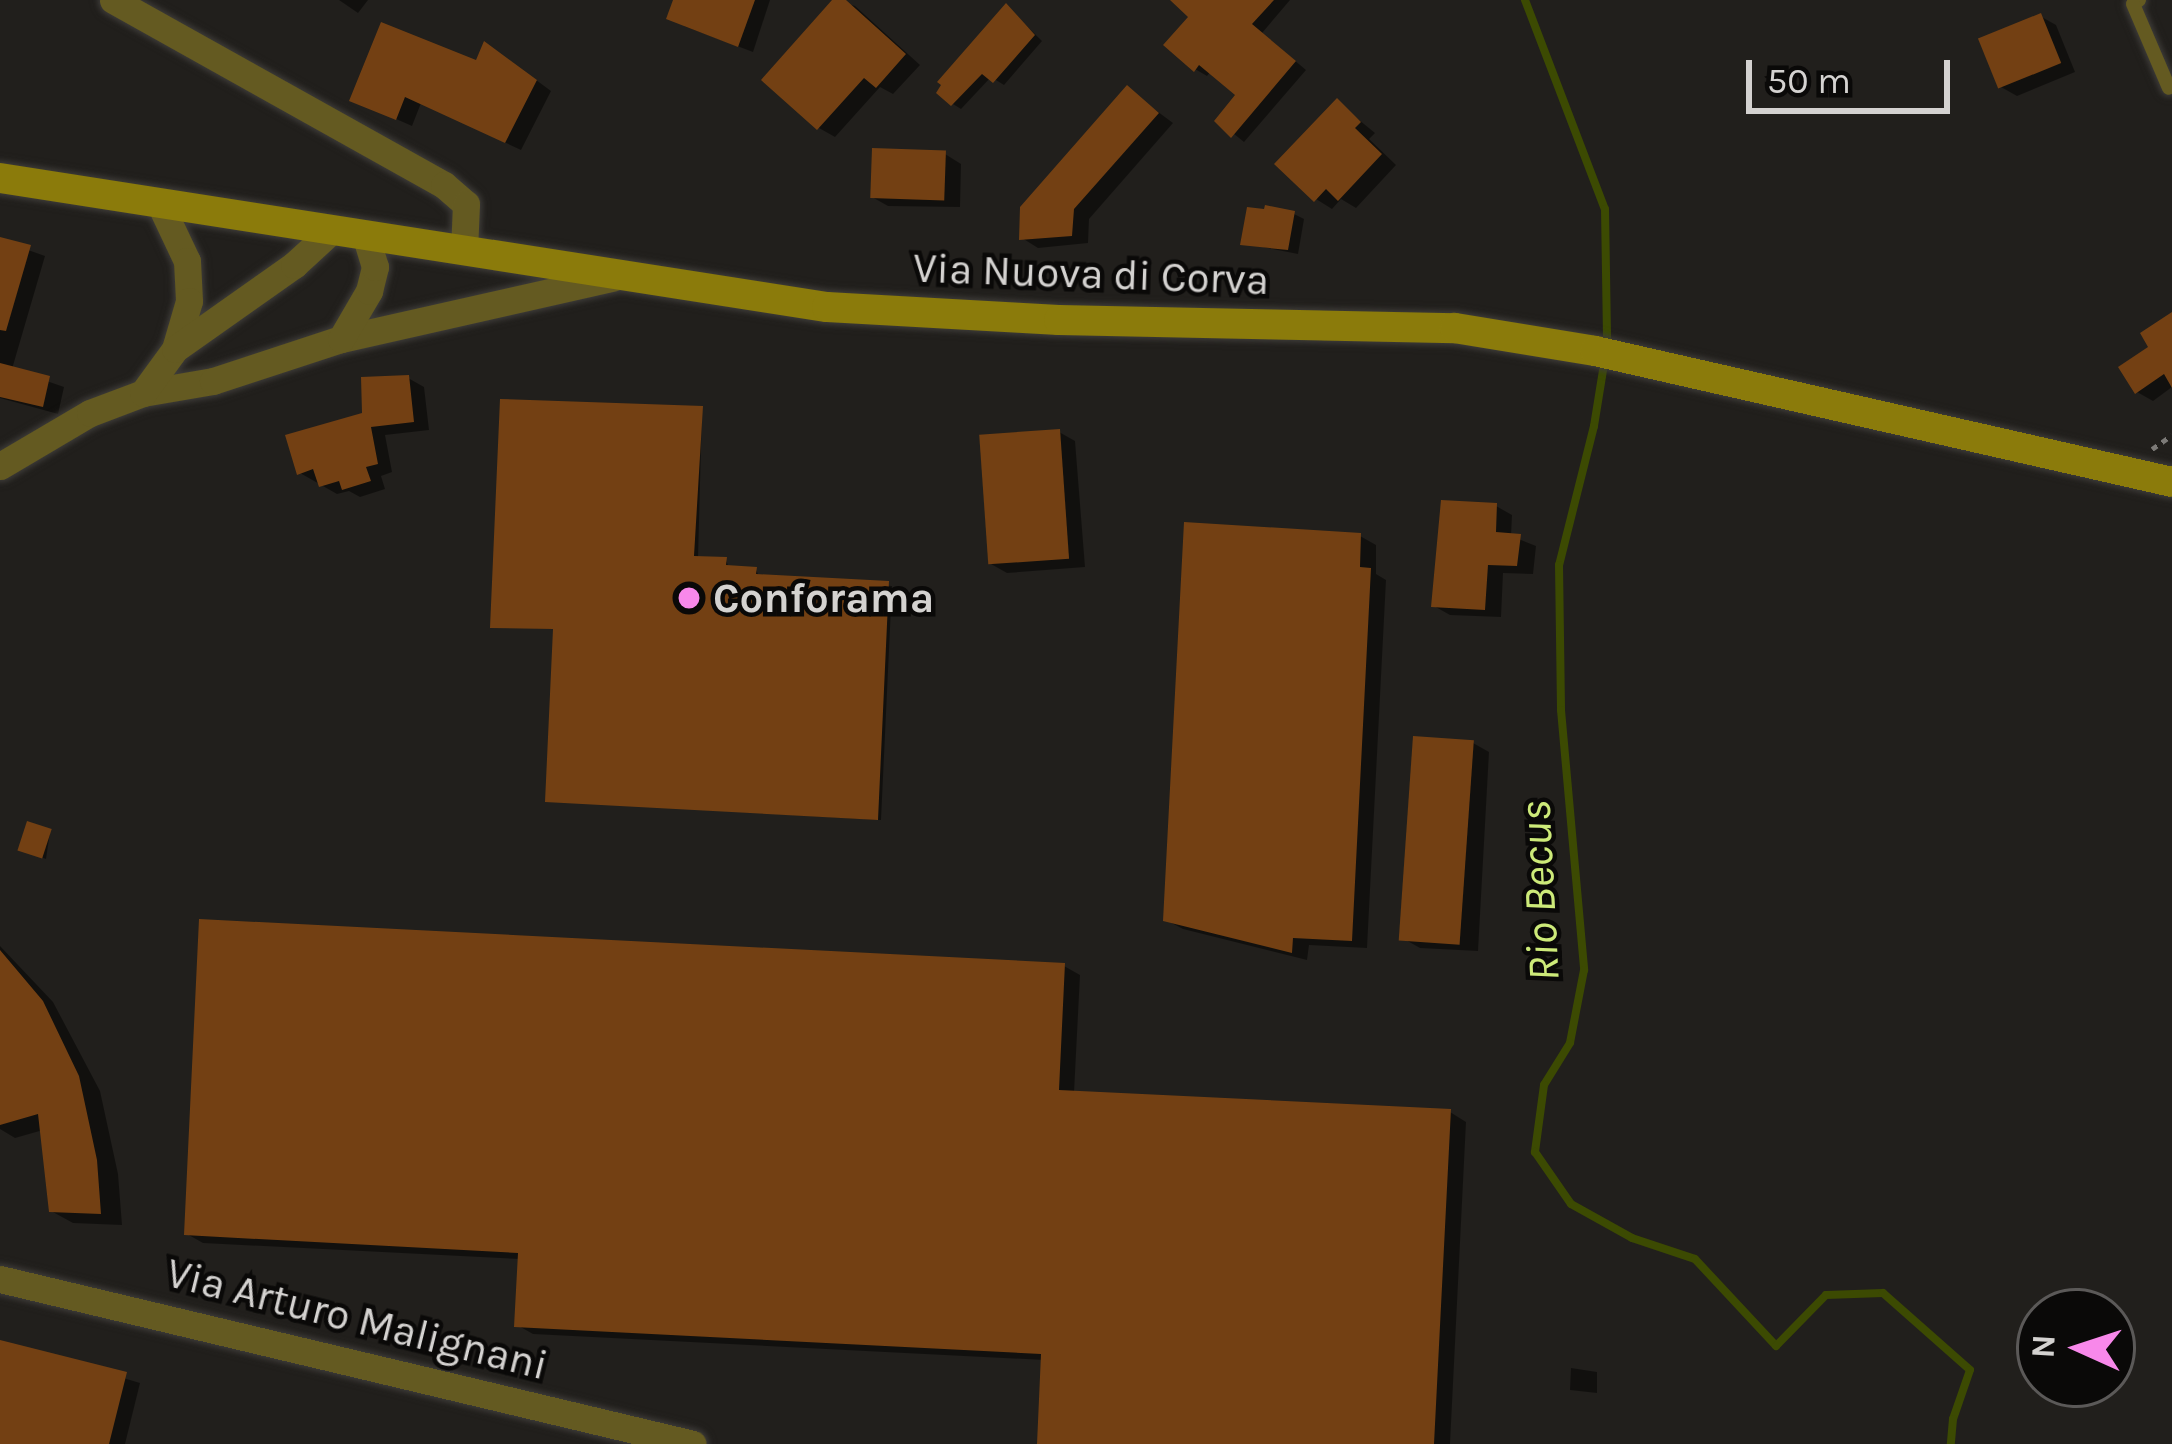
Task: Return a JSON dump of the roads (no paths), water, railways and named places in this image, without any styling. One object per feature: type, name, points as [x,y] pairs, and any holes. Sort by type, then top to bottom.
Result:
[{"type":"main road","name":"Via Nuova di Corva","points":[[0,178],[827,307],[1059,320],[1455,328],[1595,351],[2172,482]]},
{"type":"street","points":[[113,0],[444,185],[466,204],[464,251]]},
{"type":"street","points":[[160,204],[187,261],[189,301],[175,349]]},
{"type":"street","points":[[143,393],[175,349],[294,265],[329,232]]},
{"type":"street","points":[[341,339],[369,291],[375,267],[366,238]]},
{"type":"street","points":[[0,466],[90,413],[143,393],[213,381],[341,339],[547,289],[624,276]]},
{"type":"street","name":"Via Arturo Malignani","points":[[0,1280],[693,1444]]},
{"type":"lane","points":[[2139,0],[2132,4],[2169,88]]},
{"type":"waterway","name":"Rio Becus","points":[[1525,0],[1605,209],[1607,343]]},
{"type":"waterway","name":"Rio Becus","points":[[1605,358],[1594,426],[1559,565],[1561,710],[1584,970],[1570,1043],[1544,1085],[1535,1152],[1571,1204],[1632,1238],[1695,1259],[1776,1346],[1826,1295],[1883,1293],[1970,1370],[1953,1419],[1951,1444]]},
{"type":"place","name":"Conforama","points":[[689,598]]}]
